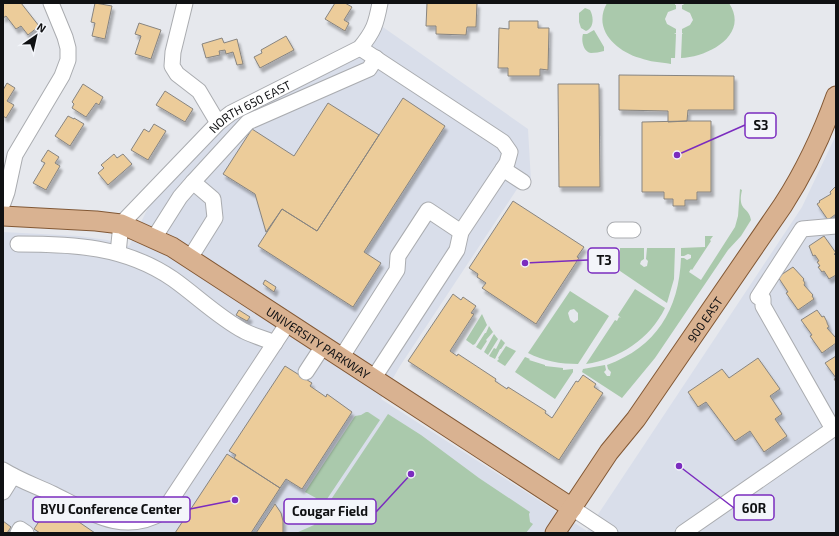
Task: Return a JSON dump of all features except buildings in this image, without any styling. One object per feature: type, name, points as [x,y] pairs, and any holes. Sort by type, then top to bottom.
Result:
[{"type":"main road","name":"900 EAST","points":[[555,533],[609,452],[636,419],[783,205],[810,159],[836,96]]},
{"type":"main road","name":"UNIVERSITY PARKWAY","points":[[3,216],[96,221],[121,224],[154,238],[190,258],[572,508]]},
{"type":"street","points":[[3,203],[7,192],[15,155],[62,76],[68,60],[68,48],[65,37],[51,3]]},
{"type":"street","points":[[185,3],[173,52],[172,66],[177,74],[199,91],[218,123]]},
{"type":"street","name":"NORTH 650 EAST","points":[[121,224],[218,123],[231,113],[360,48],[369,37],[376,24],[380,3]]},
{"type":"street","points":[[360,48],[503,142],[510,152],[509,160],[461,232],[457,250],[373,379]]},
{"type":"street","points":[[154,238],[180,197],[248,122],[369,69],[376,58]]},
{"type":"street","points":[[503,169],[523,182]]},
{"type":"street","points":[[190,258],[215,218],[213,199],[193,182]]},
{"type":"street","points":[[341,358],[397,270],[398,256],[428,210],[461,232]]},
{"type":"street","points":[[118,253],[121,224]]},
{"type":"street","points":[[683,533],[834,428],[763,306],[763,299],[758,297],[802,229],[836,226]]},
{"type":"street","points":[[615,230],[634,230]]},
{"type":"street","points":[[18,244],[55,244],[92,247],[118,253],[143,262],[166,275],[244,331],[275,343]]},
{"type":"street","points":[[3,492],[8,473],[52,494],[87,515],[110,526],[131,529],[154,526],[288,323]]},
{"type":"street","points":[[306,372],[323,346]]},
{"type":"street","name":"UNIVERSITY PARKWAY","points":[[572,508],[610,533]]},
{"type":"shaded area","points":[[380,25],[528,129],[531,181],[525,177],[400,366],[381,399],[587,531],[802,207],[836,135],[836,533],[3,533],[3,232],[79,236],[107,240],[129,246],[149,206],[227,124],[360,57]]},
{"type":"green space","points":[[607,3],[676,3],[676,9],[668,12],[665,19],[667,24],[676,29],[676,33],[674,34],[676,34],[675,58],[671,58],[671,64],[651,61],[631,55],[615,44],[609,38],[602,22],[603,13]]},
{"type":"green space","points":[[682,3],[729,3],[734,15],[734,25],[730,34],[714,49],[692,57],[681,58],[682,29],[690,25],[693,20],[690,13],[682,9],[682,5],[684,5]]},
{"type":"green space","points":[[585,8],[590,10],[593,19],[591,27],[586,31],[581,28],[579,22],[579,13]]},
{"type":"green space","points":[[594,30],[604,47],[604,51],[591,53],[584,48],[582,39],[583,34],[587,34]]},
{"type":"green space","points":[[740,189],[742,190],[742,205],[748,212],[751,220],[741,236],[728,250],[655,358],[622,398],[582,372],[583,369],[605,365],[606,370],[604,372],[607,376],[610,376],[611,372],[607,365],[639,348],[651,337],[662,324],[670,310],[679,277],[681,258],[687,260],[691,258],[691,255],[688,254],[681,256],[681,248],[705,247],[705,236],[713,236],[692,270],[691,269],[689,272],[701,280],[735,227],[738,216]]},
{"type":"green space","points":[[620,248],[644,248],[644,259],[640,264],[644,267],[647,266],[648,261],[646,259],[647,248],[675,248],[674,279],[667,303],[620,271]]},
{"type":"green space","points":[[635,289],[665,308],[659,319],[642,338],[632,346],[610,358],[586,364],[615,320],[617,321],[619,317],[621,318],[618,315]]},
{"type":"green space","points":[[570,291],[609,316],[578,364],[552,362],[528,353]],"holes":[[[574,309],[578,313],[578,320],[574,323],[570,320],[568,313],[570,310]]]},
{"type":"green space","points":[[482,314],[487,325],[473,345],[466,340]]},
{"type":"green space","points":[[489,326],[493,332],[486,340],[487,341],[481,350],[476,347]]},
{"type":"green space","points":[[494,334],[498,339],[488,355],[484,352]]},
{"type":"green space","points":[[501,339],[505,343],[495,359],[489,356],[494,348],[496,349]]},
{"type":"green space","points":[[506,346],[516,351],[505,366],[497,361]]},
{"type":"green space","points":[[525,357],[545,366],[563,368],[563,370],[573,369],[573,372],[555,399],[515,372]]},
{"type":"green space","points":[[366,412],[380,420],[319,511],[316,508],[318,505],[314,502],[316,498],[305,492],[355,416]]},
{"type":"green space","points":[[388,414],[421,435],[479,478],[530,512],[530,522],[533,524],[526,533],[296,533],[314,525]]},
{"type":"place","name":"S3","points":[[677,155]]},
{"type":"place","name":"T3","points":[[525,263]]},
{"type":"place","name":"60R","points":[[679,466]]},
{"type":"place","name":"Cougar Field","points":[[411,474]]},
{"type":"place","name":"BYU Conference Center","points":[[235,500]]}]
